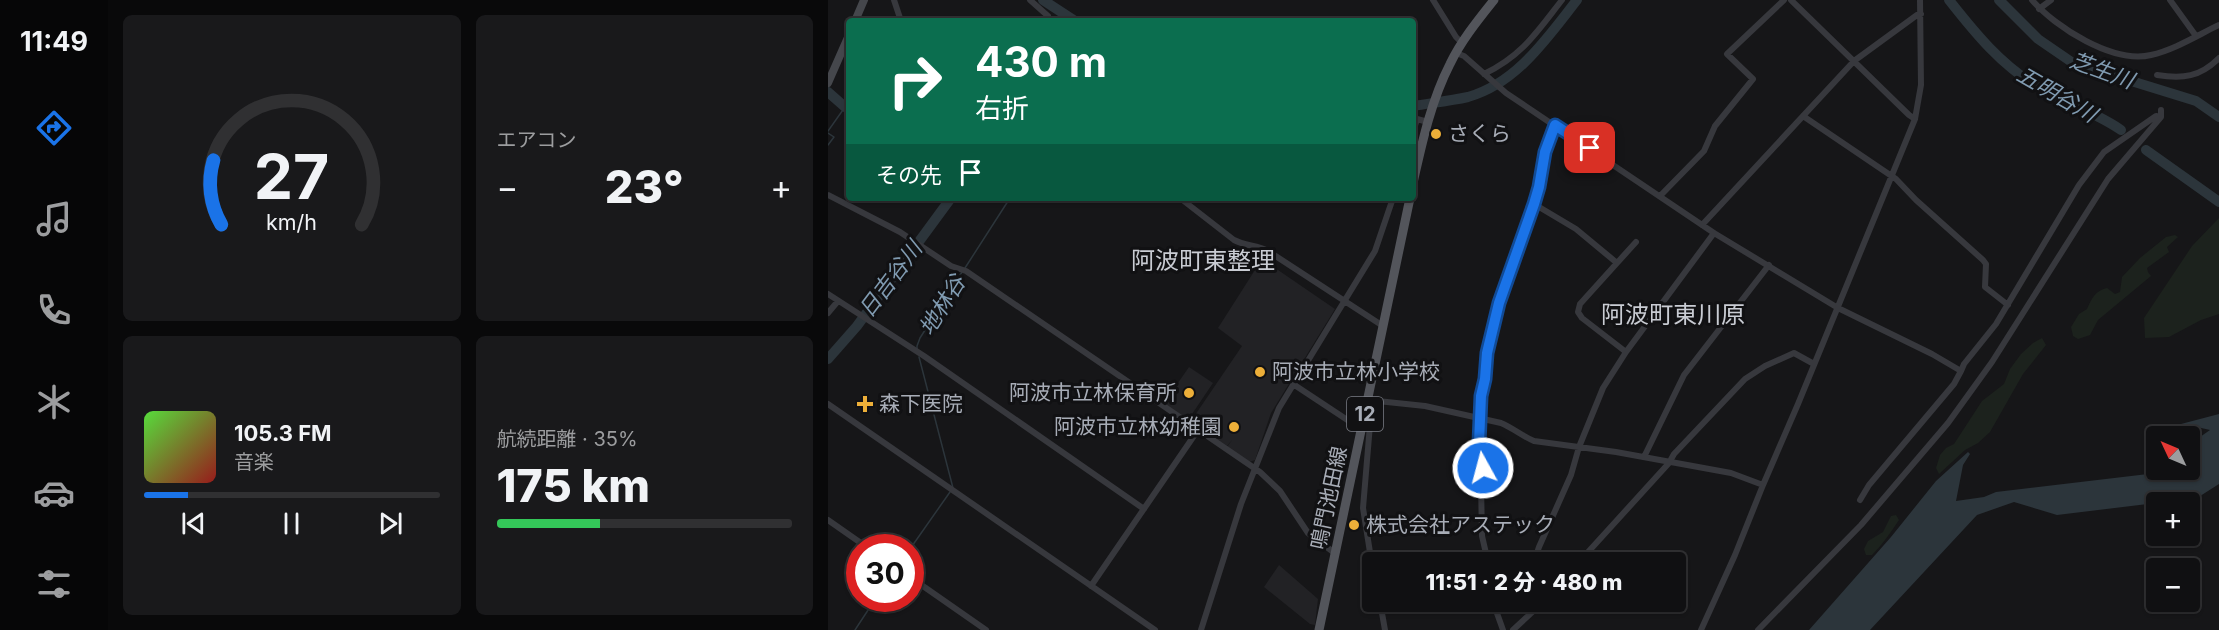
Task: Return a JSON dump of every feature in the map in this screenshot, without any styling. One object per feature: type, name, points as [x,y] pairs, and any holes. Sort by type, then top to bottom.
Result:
[{"type":"main road","points":[[1416,171],[1429,118],[1456,53],[1494,0]]},
{"type":"main road","name":"鳴門池田線","points":[[1319,630],[1361,429],[1370,401],[1409,201]]},
{"type":"street","points":[[856,18],[864,0]]},
{"type":"street","points":[[894,0],[900,18]]},
{"type":"street","points":[[1030,0],[1048,16],[1046,18]]},
{"type":"street","points":[[1433,0],[1462,43]]},
{"type":"street","points":[[1485,75],[1514,57],[1529,42],[1562,0]]},
{"type":"street","points":[[1660,196],[1704,151],[1715,126],[1753,79],[1727,54],[1784,0]]},
{"type":"street","points":[[1791,0],[1909,115],[1915,118]]},
{"type":"street","points":[[1701,630],[1735,555],[1915,118],[1921,85],[1920,0]]},
{"type":"street","points":[[2032,0],[2050,18],[2096,46],[2133,57],[2151,56],[2219,25]]},
{"type":"street","points":[[2039,9],[2051,0]]},
{"type":"street","points":[[2170,0],[2196,36]]},
{"type":"street","points":[[1702,225],[1854,61],[1917,15],[1921,15]]},
{"type":"street","points":[[828,83],[846,42]]},
{"type":"street","points":[[1456,53],[1464,56],[1502,89],[1714,233],[1838,308],[1932,354],[1960,371]]},
{"type":"street","points":[[2157,75],[2179,78],[2191,76],[2204,71],[2219,58]]},
{"type":"street","points":[[1758,630],[1861,525],[1948,423],[1992,362],[2108,179],[2161,113],[2104,152],[2079,185],[1996,324],[1964,364],[1954,384],[1869,484],[1860,500]]},
{"type":"street","points":[[1803,116],[1892,176],[1983,260],[1986,264],[1985,287],[2007,305]]},
{"type":"street","points":[[1416,122],[1417,119],[1429,118]]},
{"type":"street","points":[[1486,552],[1482,536],[1483,468],[1479,443],[1481,396],[1494,323],[1534,204],[1545,152],[1555,125]]},
{"type":"street","points":[[828,195],[917,242],[951,266],[963,271],[1255,469],[1280,491],[1308,533],[1336,554]]},
{"type":"street","points":[[1184,201],[1234,240],[1242,244],[1259,246],[1268,251],[1383,327]]},
{"type":"street","points":[[1201,630],[1230,537],[1279,408],[1375,251],[1392,201]]},
{"type":"street","points":[[1534,204],[1576,229],[1617,262]]},
{"type":"street","points":[[1537,552],[1571,475],[1603,388],[1626,352],[1714,233]]},
{"type":"street","points":[[1626,352],[1582,318],[1578,312],[1580,304],[1636,242]]},
{"type":"street","points":[[1644,457],[1684,375],[1768,265]]},
{"type":"street","points":[[828,294],[864,316],[1144,509]]},
{"type":"street","points":[[828,313],[838,301]]},
{"type":"street","points":[[1588,552],[1669,463],[1674,454],[1745,379],[1765,366],[1794,353],[1800,354],[1814,364]]},
{"type":"street","points":[[1293,384],[1361,429]]},
{"type":"street","points":[[1370,552],[1363,508],[1370,401],[1425,406],[1512,427],[1524,437],[1534,441],[1644,457],[1731,473],[1762,485]]},
{"type":"street","points":[[828,404],[1155,630]]},
{"type":"street","points":[[1091,586],[1198,430]]},
{"type":"street","points":[[828,520],[848,534]]},
{"type":"street","points":[[924,587],[986,630]]},
{"type":"street","points":[[1382,612],[1385,630]]},
{"type":"street","points":[[1498,612],[1503,630]]},
{"type":"street","points":[[1513,630],[1532,612]]},
{"type":"shaded area","points":[[2219,218],[2219,314],[2201,320],[2169,337],[2145,338],[2144,318],[2192,246]]},
{"type":"shaded area","points":[[2175,235],[2178,237],[2167,247],[2169,252],[2147,268],[2151,276],[2098,320],[2090,335],[2078,339],[2073,336],[2071,327],[2097,293],[2107,288],[2115,294],[2120,292],[2122,277],[2140,258],[2166,237]]},
{"type":"shaded area","name":"阿波市立林小学校","points":[[1262,259],[1335,309],[1271,413],[1255,460],[1249,462],[1227,447],[1232,440],[1227,446],[1191,421],[1242,346],[1218,328]]},
{"type":"shaded area","points":[[2042,338],[2046,345],[2023,374],[1990,432],[1978,443],[1965,450],[1939,474],[1936,468],[1940,455],[1954,444],[1982,401],[2004,384],[2010,369],[2021,354]]},
{"type":"shaded area","name":"阿波市立林保育所","points":[[1189,367],[1213,383],[1188,420],[1164,403]]},
{"type":"shaded area","points":[[2219,414],[2219,484],[2200,496],[2200,492],[2146,492],[2146,504],[2057,515],[2014,502],[1977,515],[1870,630],[1809,630],[1891,537],[1936,481],[1968,452],[1970,454],[1963,465],[1956,501],[1984,497],[1996,492],[2146,474],[2146,480],[2200,480],[2200,437],[2210,430],[2200,426],[2180,426]]},
{"type":"shaded area","points":[[1896,515],[1899,520],[1886,538],[1872,555],[1866,555],[1864,549],[1868,541],[1883,532],[1891,516]]},
{"type":"shaded area","points":[[1279,565],[1318,599],[1315,625],[1310,624],[1264,587]]},
{"type":"waterway","name":"五明谷川","points":[[1043,0],[1070,18]]},
{"type":"waterway","name":"五明谷川","points":[[1416,106],[1468,97],[1501,81],[1530,58],[1577,0]]},
{"type":"waterway","name":"五明谷川","points":[[1949,0],[1989,48],[2012,69],[2048,93],[2121,130]]},
{"type":"waterway","name":"芝生川","points":[[1999,0],[2038,39],[2073,63],[2196,101],[2219,117]]},
{"type":"waterway","points":[[828,92],[846,106]]},
{"type":"waterway","points":[[828,131],[845,107]]},
{"type":"waterway","points":[[828,133],[834,137],[828,145]]},
{"type":"waterway","name":"五明谷川","points":[[2146,150],[2219,202]]},
{"type":"waterway","name":"日吉谷川","points":[[828,359],[857,326],[949,201]]},
{"type":"waterway","name":"地林谷","points":[[965,268],[1008,201]]},
{"type":"waterway","name":"地林谷","points":[[917,350],[920,338],[962,272]]},
{"type":"waterway","name":"地林谷","points":[[919,357],[953,488]]},
{"type":"waterway","name":"地林谷","points":[[921,534],[950,492]]},
{"type":"waterway","name":"地林谷","points":[[855,630],[867,612]]},
{"type":"place","name":"さくら","points":[[1436,134]]},
{"type":"place","name":"阿波市立林小学校","points":[[1260,372]]},
{"type":"place","name":"阿波市立林保育所","points":[[1189,393]]},
{"type":"place","name":"森下医院","points":[[865,404]]},
{"type":"place","name":"阿波市立林幼稚園","points":[[1234,427]]},
{"type":"place","name":"株式会社アステック","points":[[1354,525]]},
{"type":"district","name":"阿波町東整理","points":[[1203,261]]},
{"type":"district","name":"阿波町東川原","points":[[1673,315]]},
{"type":"route","points":[[1483,468],[1479,443],[1481,396],[1487,353],[1499,303],[1534,204],[1545,152],[1555,125],[1590,148]]}]
